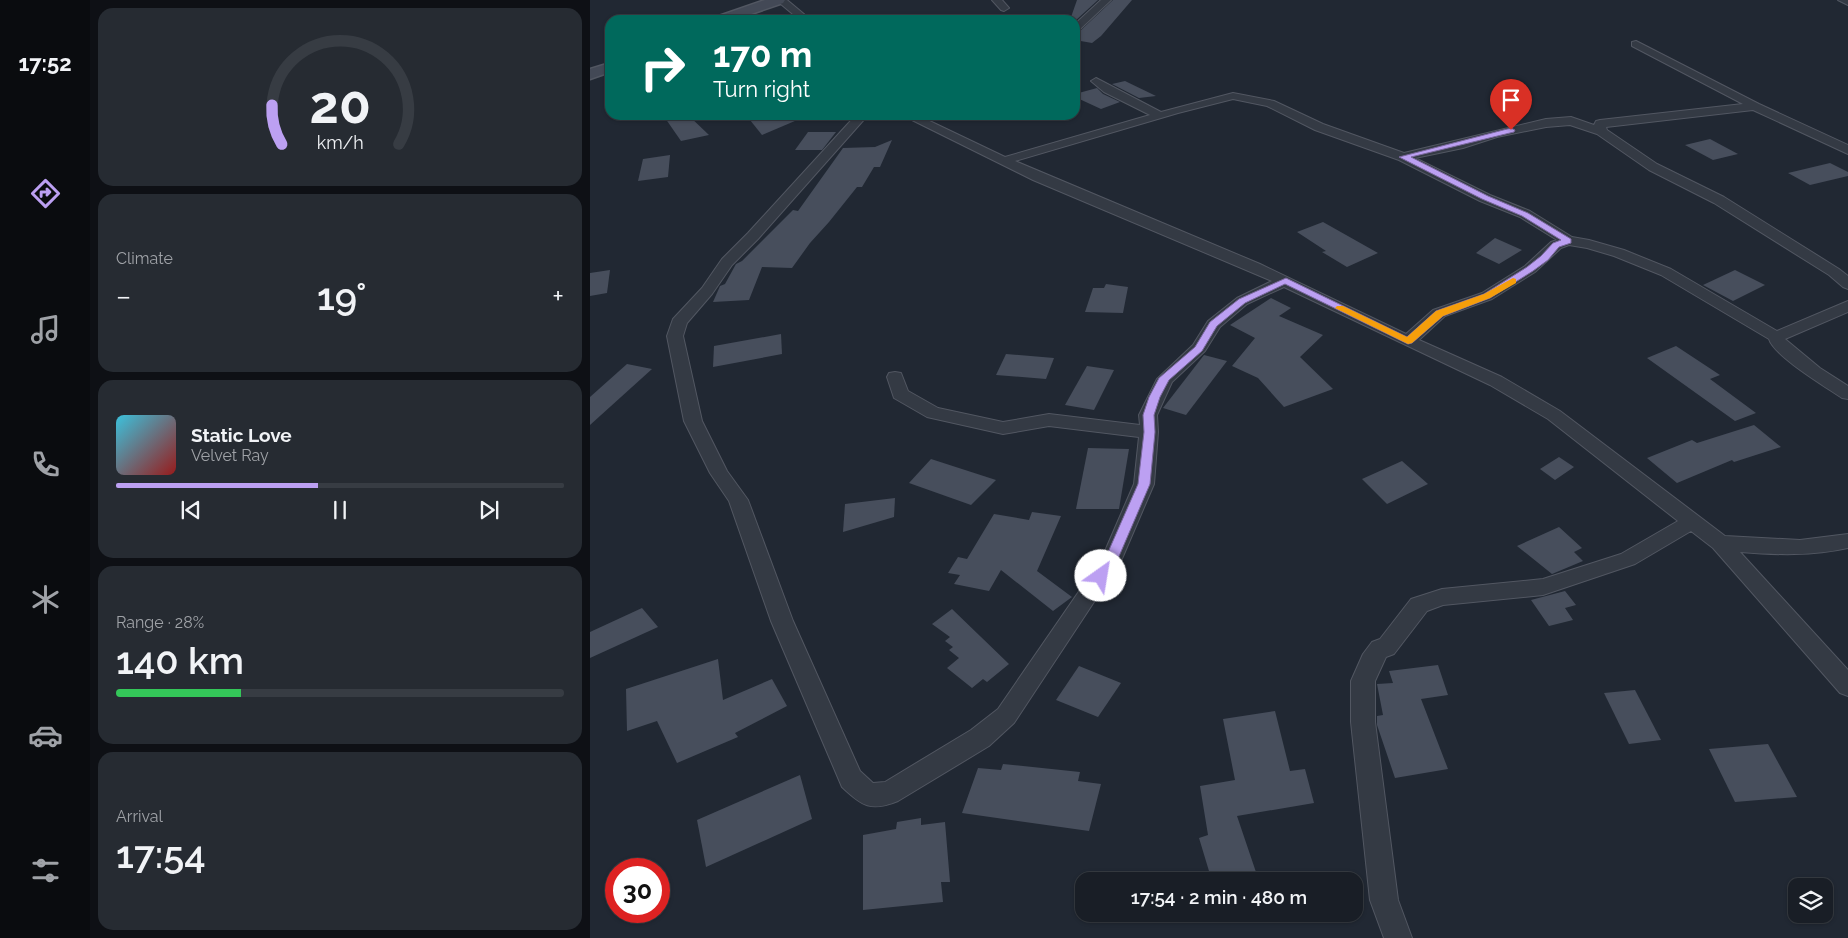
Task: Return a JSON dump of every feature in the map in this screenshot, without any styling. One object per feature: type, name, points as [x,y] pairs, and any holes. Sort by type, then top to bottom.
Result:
[{"type":"main road","points":[[738,15],[784,1]]},
{"type":"main road","points":[[750,15],[784,1]]},
{"type":"main road","points":[[590,66],[605,62]]},
{"type":"main road","points":[[590,74],[605,68]]},
{"type":"street","points":[[997,0],[1004,8]]},
{"type":"street","points":[[1080,24],[1106,0]]},
{"type":"street","points":[[1843,0],[1848,2]]},
{"type":"street","points":[[784,1],[800,15]]},
{"type":"street","points":[[1636,44],[1755,106],[1848,150]]},
{"type":"street","points":[[1096,81],[1108,90],[1160,116]]},
{"type":"street","points":[[1003,161],[1233,96],[1270,103],[1319,127],[1403,157],[1485,198],[1525,214],[1568,241],[1589,244],[1619,253],[1666,272],[1776,337],[1778,343],[1814,372],[1848,394]]},
{"type":"street","points":[[1601,131],[1600,124],[1755,106]]},
{"type":"street","points":[[857,120],[753,236],[727,262],[707,291],[679,322],[675,336],[693,422],[719,473],[738,500],[782,621],[851,779],[868,795],[889,793],[980,738],[1006,716],[1111,561],[1144,484],[1149,432],[1148,415],[1165,378],[1198,348],[1214,324],[1242,301],[1286,281]]},
{"type":"street","points":[[918,120],[1038,177],[1286,281],[1408,341],[1496,381],[1554,415],[1720,543],[1848,686]]},
{"type":"street","points":[[1403,157],[1459,145],[1494,134],[1546,123],[1571,121],[1601,131],[1652,167],[1719,200],[1834,272],[1848,284]]},
{"type":"street","points":[[1408,341],[1439,314],[1487,296],[1530,269],[1556,245],[1568,241]]},
{"type":"street","points":[[1776,337],[1848,306]]},
{"type":"street","points":[[895,377],[900,394],[934,413],[1003,428],[1050,420],[1149,432]]},
{"type":"street","points":[[1398,938],[1384,900],[1363,722],[1363,681],[1371,661],[1380,648],[1386,648],[1419,605],[1442,597],[1543,587],[1628,559],[1693,521]]},
{"type":"street","points":[[1720,543],[1776,548],[1823,547],[1848,541]]},
{"type":"building","points":[[1077,0],[1098,0],[1080,16],[1072,15]]},
{"type":"building","points":[[1113,0],[1132,0],[1101,36],[1092,43],[1080,41],[1080,31]]},
{"type":"building","points":[[1125,81],[1156,96],[1139,98],[1112,84]]},
{"type":"building","points":[[1097,88],[1103,94],[1120,102],[1101,109],[1080,99],[1080,93]]},
{"type":"building","points":[[666,120],[693,120],[709,135],[681,141]]},
{"type":"building","points":[[750,120],[797,120],[762,135]]},
{"type":"building","points":[[808,132],[836,132],[822,150],[795,150]]},
{"type":"building","points":[[1710,139],[1738,154],[1713,160],[1685,145]]},
{"type":"building","points":[[892,140],[880,167],[874,167],[862,187],[857,187],[810,243],[792,268],[762,267],[749,300],[713,302],[720,286],[725,284],[736,264],[742,261],[793,210],[798,211],[843,148],[875,147]]},
{"type":"building","points":[[670,155],[668,177],[638,181],[643,159]]},
{"type":"building","points":[[1830,163],[1848,172],[1848,176],[1810,185],[1788,173]]},
{"type":"building","points":[[1323,222],[1378,253],[1347,267],[1322,252],[1326,251],[1297,232]]},
{"type":"building","points":[[1495,238],[1522,250],[1499,264],[1476,253]]},
{"type":"building","points":[[610,270],[607,293],[590,296],[590,273]]},
{"type":"building","points":[[1735,270],[1765,285],[1733,301],[1703,285]]},
{"type":"building","points":[[1106,284],[1128,287],[1123,313],[1085,312],[1093,288],[1104,288]]},
{"type":"building","points":[[1271,298],[1291,308],[1279,316],[1323,335],[1300,357],[1333,389],[1284,407],[1258,378],[1232,366],[1255,338],[1230,325]]},
{"type":"building","points":[[781,334],[782,354],[713,367],[714,346]]},
{"type":"building","points":[[1676,346],[1720,375],[1710,379],[1756,413],[1735,421],[1647,358]]},
{"type":"building","points":[[1006,354],[1054,358],[1046,379],[996,375]]},
{"type":"building","points":[[1204,355],[1227,361],[1186,415],[1163,408]]},
{"type":"building","points":[[627,364],[652,369],[590,425],[590,397]]},
{"type":"building","points":[[1087,366],[1114,370],[1094,410],[1065,405]]},
{"type":"building","points":[[1754,425],[1781,447],[1734,462],[1732,460],[1677,483],[1647,458],[1692,440],[1697,443]]},
{"type":"building","points":[[1088,448],[1129,449],[1119,509],[1076,509]]},
{"type":"building","points":[[1559,457],[1574,467],[1555,480],[1540,469]]},
{"type":"building","points":[[931,459],[996,480],[971,505],[909,483]]},
{"type":"building","points":[[1402,461],[1428,484],[1387,504],[1362,479]]},
{"type":"building","points":[[895,498],[894,517],[843,532],[845,504]]},
{"type":"building","points":[[1032,512],[1061,516],[1037,571],[1072,597],[1053,611],[1001,570],[989,591],[954,584],[960,575],[948,573],[958,557],[967,559],[994,514],[1029,520]]},
{"type":"building","points":[[1559,527],[1582,548],[1574,552],[1583,561],[1552,574],[1517,546]]},
{"type":"building","points":[[1565,591],[1576,605],[1565,608],[1573,620],[1549,626],[1531,600]]},
{"type":"building","points":[[642,608],[658,627],[590,658],[590,632]]},
{"type":"building","points":[[952,609],[1009,664],[987,682],[983,679],[972,688],[947,668],[959,658],[949,650],[953,647],[945,641],[950,637],[932,624]]},
{"type":"building","points":[[718,659],[723,700],[772,679],[787,706],[735,733],[738,737],[677,763],[657,721],[627,731],[626,689]]},
{"type":"building","points":[[1438,665],[1448,695],[1421,699],[1448,769],[1395,778],[1377,725],[1377,716],[1383,715],[1377,684],[1393,683],[1389,671]]},
{"type":"building","points":[[1079,666],[1121,683],[1098,717],[1056,700]]},
{"type":"building","points":[[1635,690],[1661,740],[1629,744],[1604,693]]},
{"type":"building","points":[[1275,711],[1290,771],[1305,769],[1314,803],[1237,816],[1256,872],[1209,872],[1199,838],[1208,835],[1200,786],[1235,780],[1223,719]]},
{"type":"building","points":[[1768,744],[1797,797],[1735,802],[1709,749]]},
{"type":"building","points":[[1003,764],[1080,772],[1078,781],[1101,784],[1089,831],[962,813],[978,768],[1001,770]]},
{"type":"building","points":[[800,775],[812,819],[706,867],[697,820]]},
{"type":"building","points":[[921,818],[921,825],[945,822],[950,882],[941,882],[943,902],[863,910],[863,835],[896,829],[897,822]]},
{"type":"slow traffic","points":[[1340,308],[1408,341],[1439,314],[1452,307],[1487,296],[1513,281]]},
{"type":"route","points":[[1101,576],[1111,561],[1144,484],[1149,432],[1148,415],[1155,397],[1165,378],[1198,348],[1214,324],[1242,301],[1286,281],[1408,341],[1439,314],[1452,307],[1487,296],[1530,269],[1556,245],[1568,241],[1525,214],[1485,198],[1403,157],[1459,145],[1511,130]]}]
